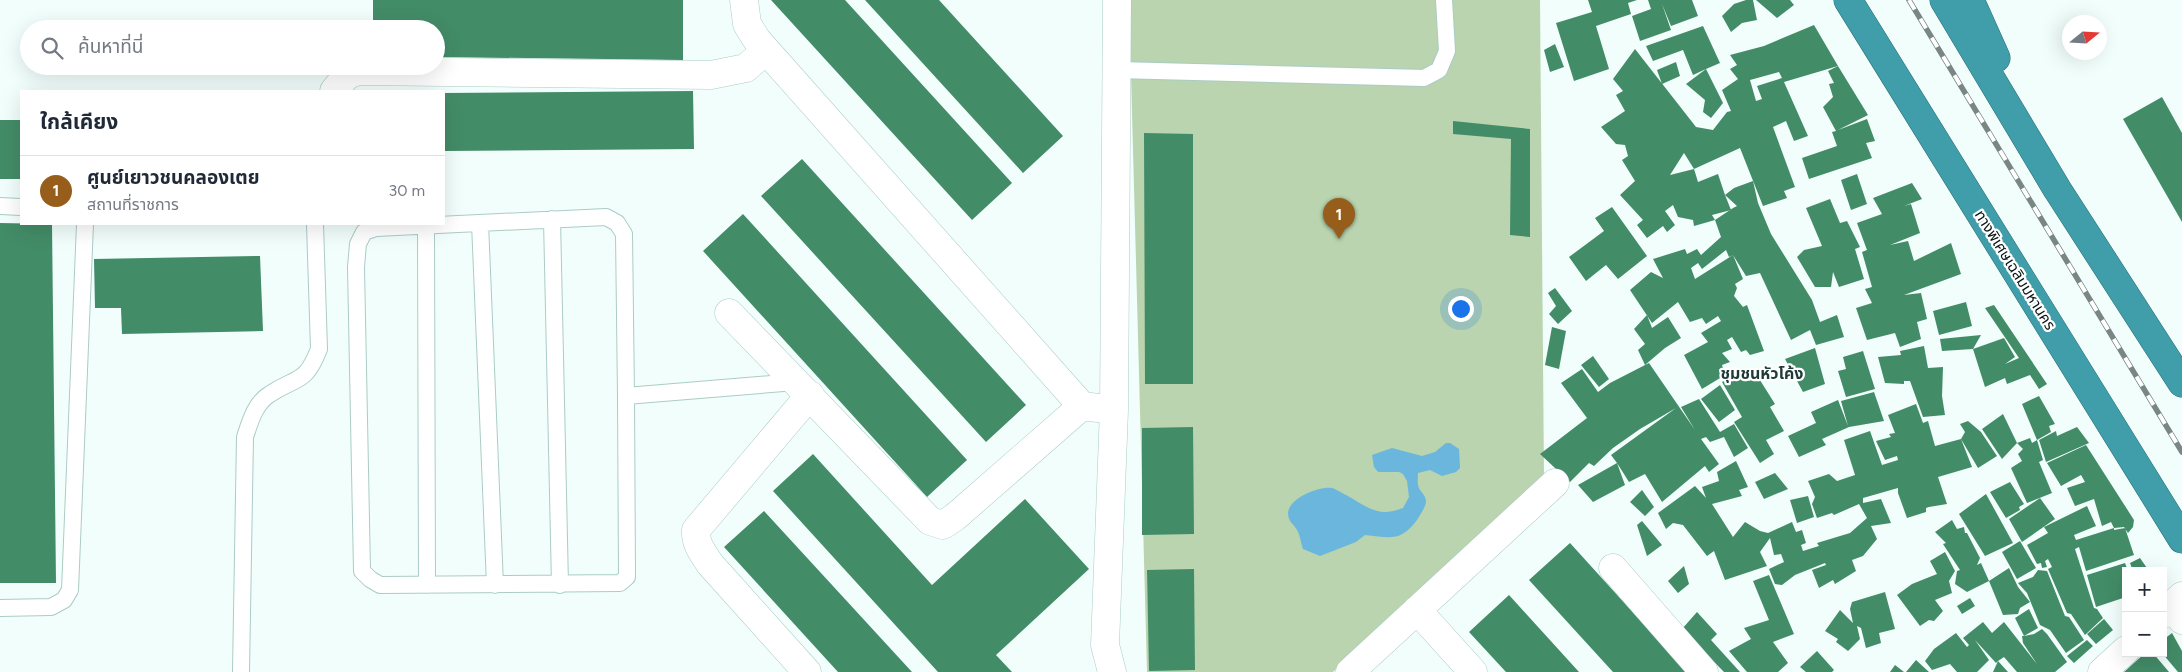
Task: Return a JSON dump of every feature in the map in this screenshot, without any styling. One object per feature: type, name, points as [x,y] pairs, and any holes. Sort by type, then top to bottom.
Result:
[{"type":"highway","name":"ทางพิเศษเฉลิมมหานคร","points":[[1848,0],[2182,539]]},
{"type":"highway","points":[[1944,0],[2057,189],[2182,382]]},
{"type":"highway","points":[[1970,0],[2057,189]]},
{"type":"street","points":[[744,0],[747,24],[766,50],[1082,406],[1114,410]]},
{"type":"street","points":[[1112,672],[1105,645],[1114,410],[1117,0]]},
{"type":"street","points":[[445,72],[711,75],[746,68],[766,50]]},
{"type":"street","points":[[335,90],[349,75]]},
{"type":"street","points":[[729,313],[930,521],[943,525],[955,518],[1082,406]]},
{"type":"street","points":[[803,388],[696,530],[696,538],[700,549],[710,564],[807,672]]},
{"type":"street","points":[[1350,672],[1555,483]]},
{"type":"street","points":[[1613,568],[1704,672]]},
{"type":"street","points":[[1417,610],[1473,672]]},
{"type":"street","points":[[2102,672],[2122,654]]},
{"type":"lane","points":[[1117,70],[1424,78],[1439,70],[1447,51],[1444,0]]},
{"type":"lane","points":[[0,206],[20,207]]},
{"type":"lane","points":[[444,225],[376,228],[364,232],[358,244],[356,268],[362,571],[380,585],[620,584],[627,577],[624,234],[617,223],[606,217],[445,225]]},
{"type":"lane","points":[[552,219],[560,585]]},
{"type":"lane","points":[[480,223],[495,585]]},
{"type":"lane","points":[[0,608],[51,607],[64,600],[70,590],[85,225]]},
{"type":"lane","points":[[241,672],[245,437],[253,413],[268,395],[301,379],[313,366],[319,349],[315,225]]},
{"type":"lane","points":[[426,226],[427,585]]},
{"type":"lane","points":[[626,396],[803,388]]},
{"type":"green space","points":[[1129,0],[1540,0],[1544,479],[1333,672],[1147,672]]},
{"type":"water","points":[[1446,443],[1450,443],[1459,449],[1460,468],[1456,472],[1442,476],[1430,470],[1418,473],[1418,486],[1426,502],[1417,520],[1405,532],[1394,537],[1365,535],[1356,542],[1320,556],[1303,549],[1298,532],[1288,516],[1293,502],[1313,491],[1332,488],[1373,510],[1386,512],[1403,508],[1409,497],[1407,481],[1403,474],[1399,472],[1378,472],[1374,467],[1372,455],[1392,448],[1422,456],[1435,452]]},
{"type":"building","points":[[373,0],[683,0],[683,60],[445,57],[445,20],[373,20]]},
{"type":"building","points":[[771,0],[845,0],[1012,183],[972,220]]},
{"type":"building","points":[[865,0],[939,0],[1063,136],[1023,173]]},
{"type":"building","points":[[1588,0],[1637,0],[1628,3],[1631,14],[1596,26],[1609,69],[1574,81],[1556,23],[1592,12]]},
{"type":"building","points":[[1648,0],[1692,0],[1698,16],[1671,26],[1662,4],[1671,30],[1640,41],[1632,16],[1651,9]]},
{"type":"building","points":[[1753,0],[1757,20],[1742,23],[1731,32],[1722,16],[1734,4]]},
{"type":"building","points":[[1756,0],[1790,0],[1794,5],[1777,18]]},
{"type":"building","points":[[1814,25],[1838,66],[1784,82],[1808,136],[1794,141],[1786,121],[1773,127],[1795,187],[1784,191],[1787,198],[1763,206],[1740,148],[1694,169],[1698,182],[1718,174],[1725,195],[1734,188],[1753,181],[1758,203],[1771,234],[1812,300],[1820,322],[1837,315],[1844,337],[1816,345],[1810,330],[1791,340],[1760,273],[1746,276],[1733,255],[1743,279],[1735,284],[1737,288],[1734,296],[1743,307],[1747,305],[1764,351],[1750,355],[1746,350],[1741,352],[1732,337],[1727,340],[1732,349],[1722,353],[1730,362],[1722,365],[1725,375],[1702,389],[1684,355],[1708,342],[1701,333],[1721,321],[1718,316],[1706,324],[1702,318],[1690,322],[1678,302],[1652,323],[1630,290],[1651,272],[1663,278],[1653,259],[1685,249],[1687,254],[1697,249],[1701,255],[1721,237],[1715,220],[1694,226],[1693,220],[1678,217],[1673,205],[1665,211],[1675,225],[1667,232],[1663,226],[1647,238],[1637,225],[1643,220],[1620,195],[1635,181],[1622,160],[1628,156],[1625,145],[1616,144],[1601,127],[1625,111],[1616,95],[1623,91],[1613,79],[1635,49],[1696,127],[1713,130],[1727,112],[1731,111],[1722,90],[1738,79],[1730,69],[1737,65],[1730,55],[1764,46]],"holes":[[[1779,72],[1782,78],[1757,86],[1762,99],[1756,101],[1750,80]],[[1684,153],[1694,169],[1670,175]],[[1725,195],[1737,206],[1731,209]],[[1729,210],[1715,220],[1712,215]],[[1726,250],[1729,257],[1733,255],[1695,279],[1691,268],[1698,263],[1702,269]]]},
{"type":"building","points":[[1703,26],[1720,63],[1693,75],[1683,50],[1653,61],[1646,46]]},
{"type":"building","points":[[1555,44],[1564,67],[1550,72],[1544,50]]},
{"type":"building","points":[[1676,62],[1680,76],[1662,84],[1657,70]]},
{"type":"building","points":[[1838,66],[1868,115],[1838,130],[1867,119],[1875,141],[1866,143],[1872,158],[1809,179],[1802,158],[1837,146],[1832,132],[1836,131],[1823,107],[1833,97],[1829,84],[1834,83],[1828,71]]},
{"type":"building","points":[[1706,69],[1723,103],[1711,118],[1703,112],[1705,100],[1686,84]]},
{"type":"building","points":[[693,91],[694,149],[445,151],[445,93]]},
{"type":"building","points":[[2162,97],[2182,133],[2182,222],[2123,119]]},
{"type":"building","points":[[0,120],[20,120],[20,179],[0,179]]},
{"type":"building","points":[[1453,121],[1530,129],[1530,237],[1510,235],[1511,139],[1453,134]]},
{"type":"building","points":[[1144,133],[1193,134],[1193,384],[1145,384]]},
{"type":"building","points":[[802,159],[1026,405],[986,442],[761,196]]},
{"type":"building","points":[[1857,174],[1867,204],[1851,210],[1841,180]]},
{"type":"building","points":[[1912,183],[1922,199],[1904,206],[1911,204],[1920,233],[1890,245],[1908,241],[1914,261],[1951,243],[1961,274],[1904,295],[1921,293],[1927,319],[1917,322],[1921,339],[1900,347],[1895,333],[1867,340],[1856,308],[1872,303],[1865,289],[1872,287],[1862,252],[1867,250],[1857,223],[1882,214],[1873,198]]},
{"type":"building","points":[[1830,199],[1840,223],[1847,221],[1860,247],[1855,249],[1864,279],[1839,287],[1833,272],[1831,287],[1815,287],[1797,257],[1804,250],[1822,246],[1806,208]]},
{"type":"building","points":[[1612,207],[1647,256],[1618,279],[1606,265],[1586,281],[1569,257],[1604,231],[1595,218]]},
{"type":"building","points":[[743,214],[967,460],[927,497],[703,251]]},
{"type":"building","points":[[0,223],[52,225],[56,583],[0,583]]},
{"type":"building","points":[[260,256],[263,331],[122,334],[121,308],[95,308],[94,259]]},
{"type":"building","points":[[1555,288],[1572,311],[1558,324],[1549,314],[1556,306],[1548,293]]},
{"type":"building","points":[[1966,302],[1972,326],[1939,335],[1933,311]]},
{"type":"building","points":[[1994,305],[2047,384],[2039,389],[2030,375],[2007,384],[2005,378],[1985,387],[1973,349],[2004,338],[2015,357],[2005,364],[2019,358],[1985,308]]},
{"type":"building","points":[[1647,315],[1652,328],[1668,317],[1681,338],[1665,348],[1645,365],[1638,350],[1645,344],[1634,329]]},
{"type":"building","points":[[1552,327],[1566,331],[1559,369],[1545,365]]},
{"type":"building","points":[[1981,335],[1973,349],[1942,351],[1940,339]]},
{"type":"building","points":[[1924,346],[1928,368],[1943,367],[1942,396],[1945,415],[1923,417],[1910,381],[1904,381],[1904,384],[1885,383],[1878,357],[1901,355],[1900,351]]},
{"type":"building","points":[[1815,348],[1825,384],[1803,392],[1785,359]]},
{"type":"building","points":[[1863,351],[1875,389],[1846,397],[1838,371],[1846,369],[1843,357]]},
{"type":"building","points":[[1593,356],[1609,379],[1599,387],[1581,365]]},
{"type":"building","points":[[1649,363],[1695,430],[1681,407],[1699,399],[1720,432],[1734,424],[1748,448],[1734,457],[1724,437],[1710,442],[1706,437],[1701,439],[1719,464],[1709,472],[1705,466],[1662,502],[1645,474],[1629,482],[1611,455],[1676,408],[1640,429],[1613,448],[1594,466],[1589,463],[1570,482],[1540,454],[1587,418],[1561,383],[1582,369],[1598,392],[1610,383]]},
{"type":"building","points":[[1742,369],[1749,381],[1758,377],[1775,404],[1770,407],[1784,431],[1766,440],[1774,454],[1760,463],[1734,422],[1742,417],[1722,382]]},
{"type":"building","points":[[1720,385],[1735,410],[1719,422],[1701,399]]},
{"type":"building","points":[[1874,392],[1884,421],[1849,427],[1822,439],[1826,445],[1799,457],[1788,436],[1816,423],[1811,412],[1838,400],[1848,426],[1841,401]]},
{"type":"building","points":[[2039,396],[2055,424],[2049,426],[2051,432],[2037,440],[2022,404]]},
{"type":"building","points":[[1916,404],[1923,423],[1928,421],[1935,446],[1961,439],[1972,467],[1938,477],[1947,504],[1926,508],[1926,512],[1907,518],[1898,488],[1863,498],[1863,503],[1881,499],[1891,523],[1871,526],[1877,539],[1863,556],[1852,560],[1856,571],[1835,584],[1833,580],[1819,588],[1812,570],[1826,565],[1825,563],[1795,575],[1782,585],[1775,584],[1769,569],[1784,562],[1781,554],[1774,555],[1770,538],[1760,552],[1767,566],[1725,580],[1714,551],[1707,556],[1683,525],[1673,523],[1666,529],[1658,513],[1695,486],[1706,498],[1702,487],[1719,481],[1717,472],[1736,461],[1748,487],[1739,490],[1742,496],[1712,504],[1733,537],[1745,522],[1760,531],[1768,533],[1792,522],[1796,532],[1802,530],[1806,543],[1801,545],[1803,551],[1819,546],[1817,543],[1850,533],[1867,518],[1859,504],[1834,515],[1832,513],[1817,518],[1812,504],[1815,497],[1808,481],[1829,474],[1837,481],[1855,475],[1844,440],[1870,431],[1882,465],[1898,460],[1897,456],[1885,460],[1876,441],[1891,437],[1889,434],[1895,433],[1888,415]]},
{"type":"building","points":[[2003,414],[2017,443],[2002,459],[1982,429]]},
{"type":"building","points":[[1968,421],[1981,432],[1997,456],[1978,468],[1961,439],[1965,432],[1960,424]]},
{"type":"building","points":[[1193,427],[1194,534],[1142,535],[1142,428]]},
{"type":"building","points":[[2077,427],[2089,443],[2046,462],[2039,440],[2056,431],[2057,436]]},
{"type":"building","points":[[2030,438],[2032,443],[2037,440],[2043,460],[2039,462],[2052,493],[2027,503],[2011,468],[2022,461],[2018,454],[2023,449],[2017,443]]},
{"type":"building","points":[[2086,445],[2134,520],[2133,527],[2128,533],[2124,527],[2114,528],[2111,522],[2102,526],[2094,499],[2075,506],[2067,488],[2085,482],[2081,475],[2061,486],[2047,463]]},
{"type":"building","points":[[813,454],[932,585],[1025,499],[1089,569],[996,655],[1012,672],[938,672],[773,491]]},
{"type":"building","points":[[1617,463],[1625,485],[1593,502],[1578,485]]},
{"type":"building","points":[[1775,473],[1788,489],[1764,499],[1755,482]]},
{"type":"building","points":[[2010,482],[2024,504],[2019,507],[2020,510],[2006,518],[1990,492]]},
{"type":"building","points":[[1642,490],[1654,507],[1645,516],[1630,502]]},
{"type":"building","points":[[1986,494],[2013,543],[1985,556],[1959,514]]},
{"type":"building","points":[[1808,496],[1814,517],[1797,523],[1790,500]]},
{"type":"building","points":[[2040,498],[2055,519],[2022,542],[2009,519]]},
{"type":"building","points":[[2087,506],[2096,526],[2074,535],[2076,540],[2114,528],[2114,530],[2125,528],[2134,555],[2086,571],[2079,547],[2075,549],[2094,608],[2097,609],[2103,618],[2085,635],[2071,614],[2067,613],[2048,569],[2052,567],[2048,559],[2045,561],[2047,567],[2042,568],[2041,563],[2037,564],[2027,545],[2048,533],[2044,527]]},
{"type":"building","points":[[764,511],[912,672],[838,672],[724,547]]},
{"type":"building","points":[[1952,520],[1957,529],[1964,527],[1965,533],[1967,533],[1980,558],[1977,565],[1981,563],[1989,581],[1967,592],[1955,584],[1957,571],[1960,570],[1943,544],[1946,543],[1935,532]]},
{"type":"building","points":[[1642,521],[1662,545],[1647,556],[1637,525]]},
{"type":"building","points":[[2020,541],[2036,568],[2017,579],[2002,552]]},
{"type":"building","points":[[1570,543],[1687,672],[1613,672],[1529,580]]},
{"type":"building","points":[[1945,552],[1955,571],[1949,581],[1952,593],[1935,600],[1943,611],[1934,621],[1929,620],[1920,626],[1897,595],[1912,584],[1937,574],[1930,561]]},
{"type":"building","points":[[2140,558],[2146,567],[2132,567],[2130,563]]},
{"type":"building","points":[[2125,563],[2126,567],[2122,567],[2122,598],[2096,607],[2087,575]]},
{"type":"building","points":[[1684,566],[1689,584],[1678,593],[1668,581]]},
{"type":"building","points":[[2009,568],[2018,587],[2030,602],[2020,608],[2018,614],[2003,615],[1989,581]]},
{"type":"building","points":[[1194,569],[1195,670],[1149,671],[1147,570]]},
{"type":"building","points":[[2038,570],[2047,571],[2065,616],[2069,617],[2084,640],[2066,653],[2050,630],[2040,625],[2027,593],[2018,583],[2033,577]]},
{"type":"building","points":[[1769,575],[1794,634],[1773,642],[1788,663],[1778,672],[1747,672],[1729,651],[1751,639],[1744,628],[1769,620],[1753,581]]},
{"type":"building","points":[[1885,592],[1895,629],[1879,633],[1881,643],[1866,648],[1861,628],[1857,626],[1860,639],[1848,651],[1836,642],[1838,639],[1825,631],[1840,610],[1853,623],[1850,609],[1852,602]]},
{"type":"building","points":[[1509,595],[1579,672],[1506,672],[1469,632]]},
{"type":"building","points":[[1970,598],[1975,606],[1962,614],[1957,606]]},
{"type":"building","points":[[2029,609],[2038,628],[2024,636],[2015,618]]},
{"type":"building","points":[[1697,612],[1717,634],[1711,640],[1740,672],[1724,672],[1682,629]]},
{"type":"building","points":[[2104,619],[2113,630],[2096,644],[2087,634]]},
{"type":"building","points":[[1983,622],[1992,633],[2004,622],[2037,664],[2023,643],[2022,636],[2034,634],[2042,629],[2067,662],[2055,672],[2017,672],[2004,657],[1996,663],[1975,640],[1989,660],[1977,672],[1957,672],[1950,664],[1932,670],[1925,661],[1934,649],[1956,633],[1967,647],[1969,645],[1963,638]]},
{"type":"building","points":[[2172,633],[2182,651],[2182,672],[2178,672],[2165,657],[2167,657],[2167,637]]},
{"type":"building","points":[[2087,640],[2093,646],[2074,663],[2067,656]]},
{"type":"building","points":[[1817,651],[1834,670],[1832,672],[1806,672],[1800,667]]},
{"type":"building","points":[[2141,657],[2156,657],[2169,672],[2124,672]]},
{"type":"building","points":[[1916,660],[1929,672],[1906,672]]},
{"type":"building","points":[[1998,661],[2008,672],[1993,672]]},
{"type":"building","points":[[1895,665],[1904,672],[1890,672]]},
{"type":"railway","points":[[1909,0],[2182,452]]},
{"type":"place","name":"ศูนย์เยาวชนคลองเตย","points":[[1339,239]]},
{"type":"district","name":"ชุมชนหัวโค้ง","points":[[1762,373]]}]
